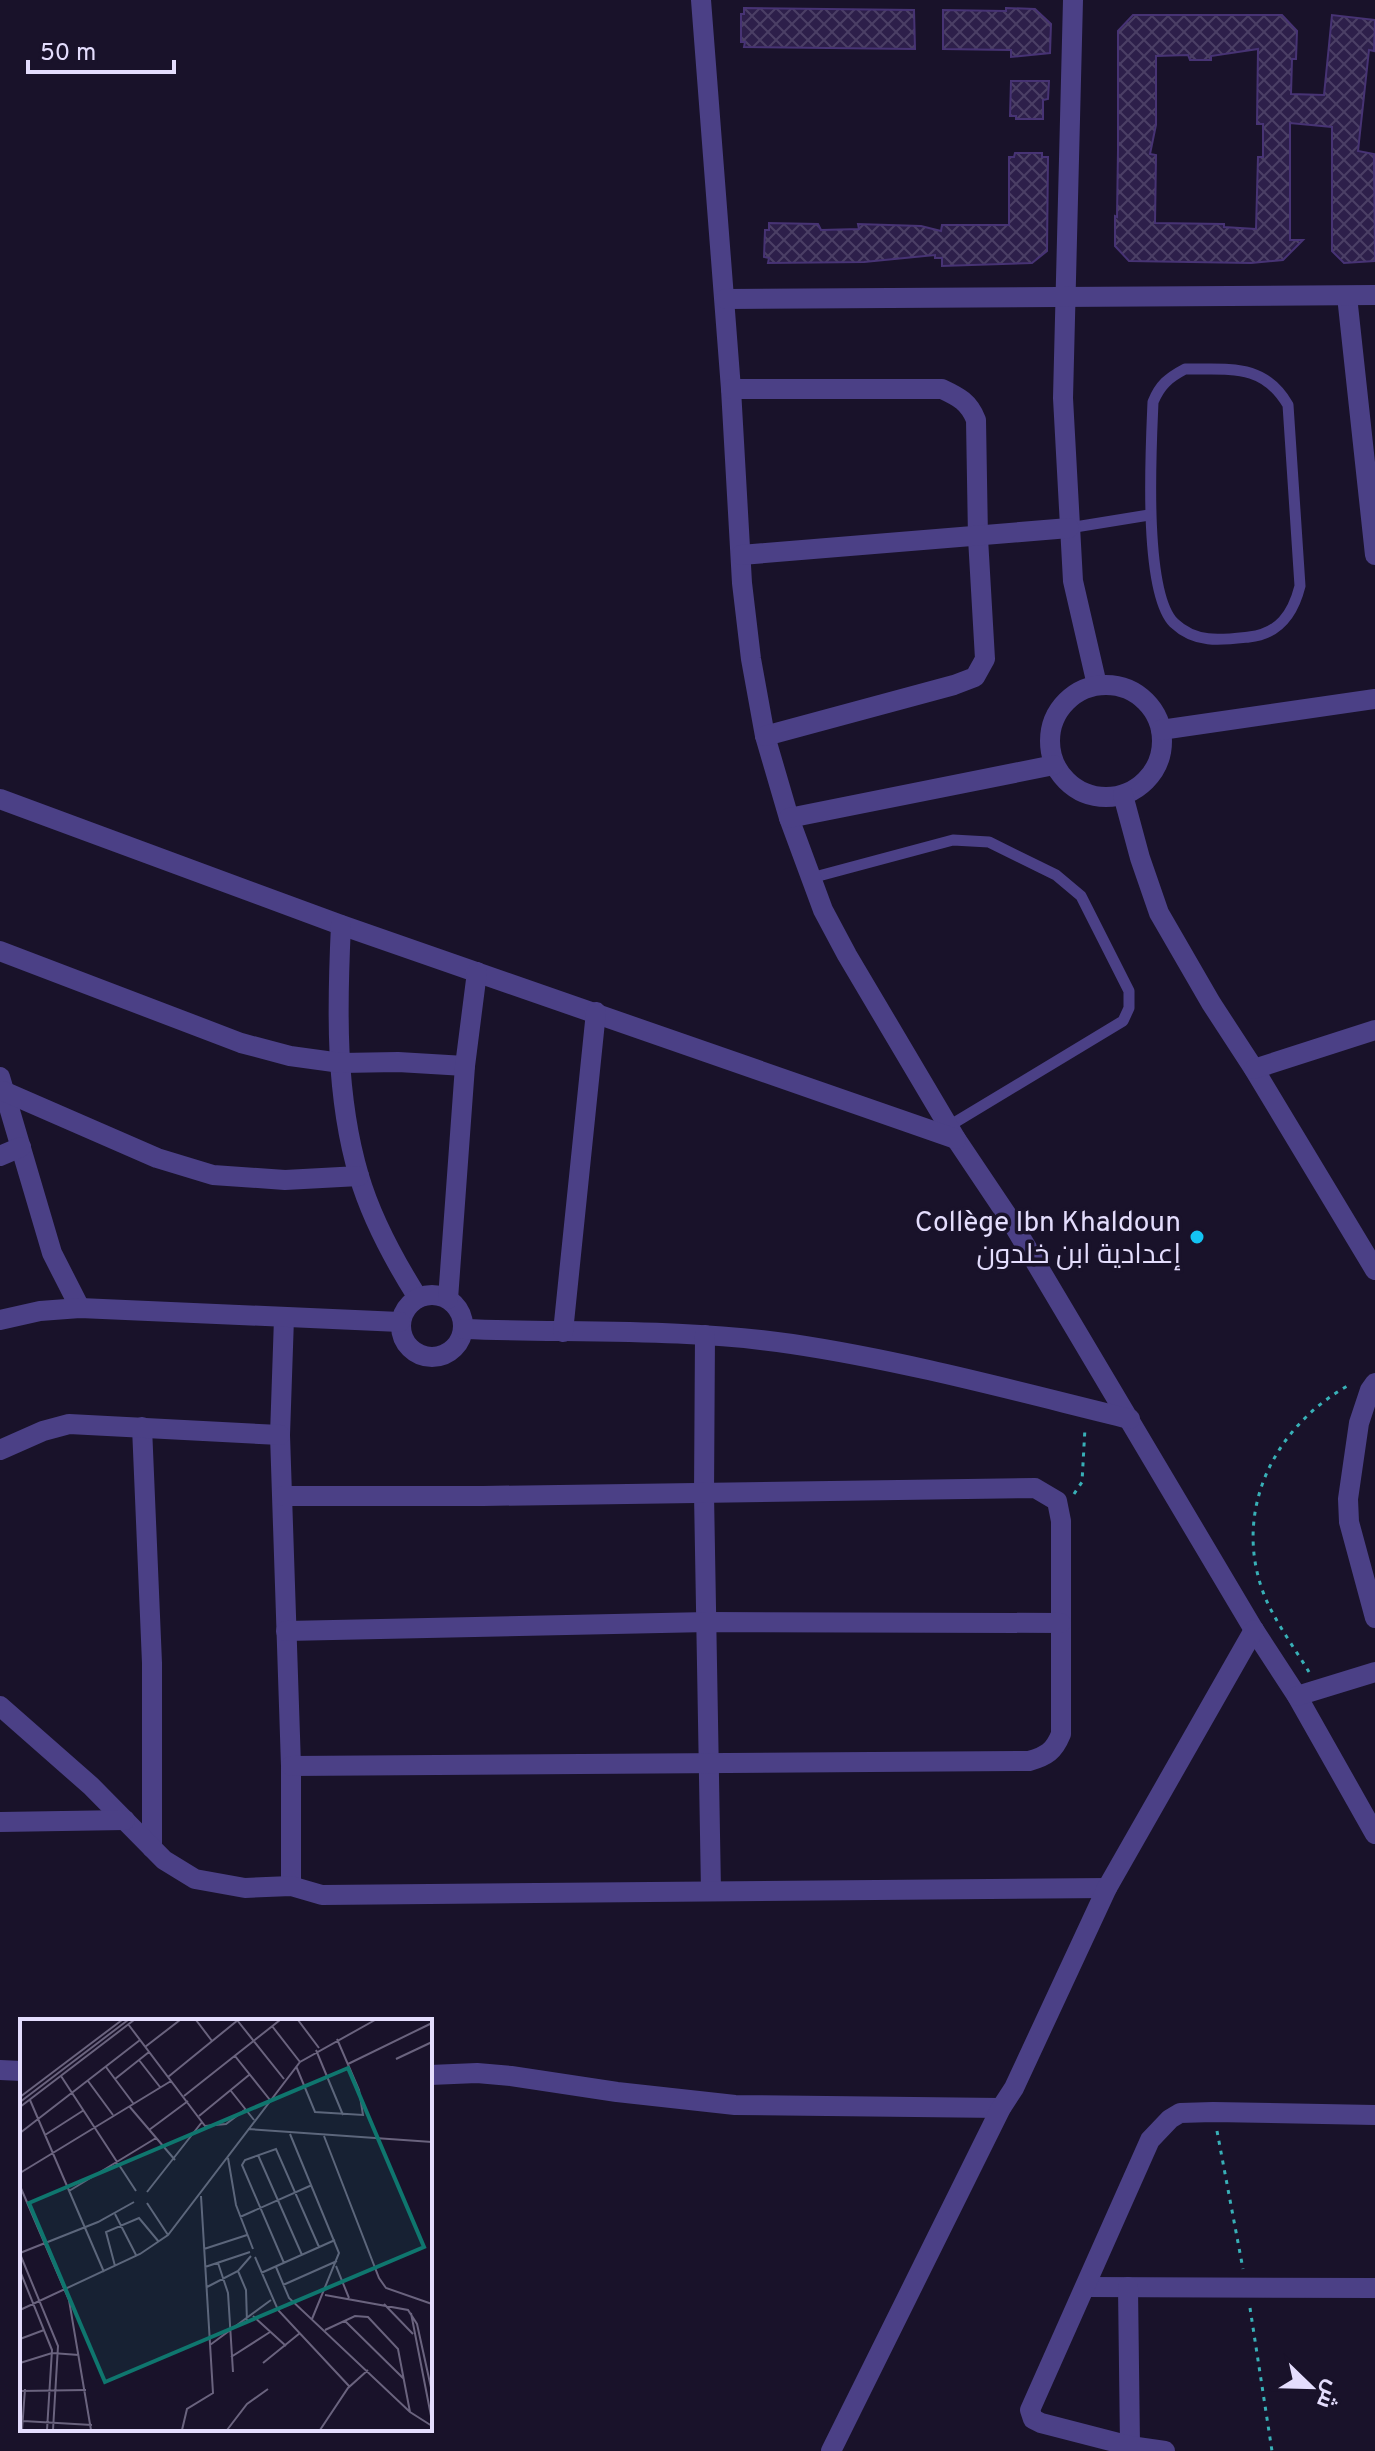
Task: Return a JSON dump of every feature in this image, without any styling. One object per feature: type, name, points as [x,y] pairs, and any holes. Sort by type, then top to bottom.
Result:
[{"type":"street","points":[[701,0],[751,659],[765,736],[789,818],[811,878],[823,910],[847,955],[953,1132],[1011,1221],[1254,1630],[1297,1696],[1375,1834]]},
{"type":"street","points":[[1073,0],[1063,398],[1073,581],[1097,685]]},
{"type":"street","points":[[725,299],[1375,295]]},
{"type":"street","points":[[1347,296],[1375,555]]},
{"type":"street","points":[[731,389],[942,389],[961,398],[972,408],[976,420],[978,538],[985,659],[975,677],[765,736]]},
{"type":"street","points":[[741,555],[978,538],[1069,528]]},
{"type":"street","points":[[1097,685],[1119,686],[1138,695],[1153,710],[1161,730],[1161,751],[1154,770],[1141,785],[1123,795],[1096,797],[1084,792],[1071,786],[1054,765],[1049,739],[1056,714],[1073,694],[1097,685]]},
{"type":"street","points":[[1161,730],[1375,699]]},
{"type":"street","points":[[789,818],[1054,765]]},
{"type":"street","points":[[1123,795],[1159,913],[1375,1270]]},
{"type":"street","points":[[0,799],[341,925],[953,1132]]},
{"type":"street","points":[[341,925],[338,1014],[341,1063],[359,1176],[383,1236],[418,1298]]},
{"type":"street","points":[[0,951],[241,1043],[290,1056],[341,1063],[465,1066]]},
{"type":"street","points":[[448,1299],[465,1066],[477,972]]},
{"type":"street","points":[[563,1332],[596,1012]]},
{"type":"street","points":[[1254,1069],[1375,1030]]},
{"type":"street","points":[[2,1084],[157,1158],[213,1175],[285,1180],[359,1176]]},
{"type":"street","points":[[2,1084],[52,1253],[80,1308]]},
{"type":"street","points":[[0,1156],[21,1147]]},
{"type":"street","points":[[428,1295],[448,1299],[461,1315],[464,1329],[457,1345],[450,1352],[430,1358],[420,1356],[404,1343],[400,1322],[410,1304],[418,1298],[428,1295]]},
{"type":"street","points":[[0,1320],[40,1311],[80,1308],[400,1322]]},
{"type":"street","points":[[284,1318],[280,1435],[291,1766],[291,1886]]},
{"type":"street","points":[[464,1329],[705,1335],[791,1344],[882,1360],[1130,1419]]},
{"type":"street","points":[[705,1335],[704,1494],[711,1891]]},
{"type":"street","points":[[1365,1382],[1370,1390],[1359,1423],[1348,1499],[1349,1522],[1375,1618]]},
{"type":"street","points":[[0,1450],[43,1431],[69,1424],[280,1435]]},
{"type":"street","points":[[142,1427],[152,1663],[152,1848]]},
{"type":"street","points":[[283,1496],[704,1494],[1035,1488],[1057,1501],[1061,1521],[1061,1734],[1055,1748],[1044,1757],[1029,1761],[291,1766]]},
{"type":"street","points":[[286,1631],[708,1622],[1061,1623]]},
{"type":"street","points":[[831,2451],[1001,2108],[1014,2088],[1107,1888],[1254,1630]]},
{"type":"street","points":[[1297,1696],[1375,1672]]},
{"type":"street","points":[[0,1706],[91,1786],[164,1860],[195,1879],[245,1888],[291,1886],[322,1895],[1107,1888]]},
{"type":"street","points":[[0,1822],[125,1820]]},
{"type":"street","points":[[0,2070],[20,2071]]},
{"type":"street","points":[[432,2075],[477,2073],[511,2076],[735,2105],[1001,2108]]},
{"type":"street","points":[[1165,2451],[1130,2446],[1041,2423],[1030,2415],[1036,2391],[1086,2287],[1150,2140],[1180,2113],[1375,2115]]},
{"type":"street","points":[[1086,2287],[1375,2288]]},
{"type":"street","points":[[1128,2287],[1130,2446]]},
{"type":"lane","points":[[1185,369],[1247,370],[1262,376],[1280,390],[1288,405],[1300,586],[1296,603],[1280,626],[1265,635],[1215,641],[1202,639],[1176,626],[1163,610],[1149,515],[1153,402],[1168,378],[1185,369]]},
{"type":"lane","points":[[1069,528],[1149,515]]},
{"type":"lane","points":[[811,878],[953,840],[989,842],[1056,875],[1081,896],[1129,991],[1129,1008],[1123,1021],[953,1132]]},
{"type":"path","points":[[1319,1689],[1264,1594],[1256,1566],[1256,1510],[1274,1457],[1289,1433],[1308,1412],[1331,1395],[1365,1382]]},
{"type":"path","points":[[1057,1501],[1076,1492],[1082,1482],[1085,1408]]},
{"type":"building","points":[[744,8],[914,10],[915,49],[744,47],[745,42],[741,42],[741,14],[744,14]]},
{"type":"building","points":[[1006,8],[1035,9],[1051,24],[1050,53],[1011,57],[1011,50],[943,49],[943,10],[1006,11]]},
{"type":"building","points":[[1133,15],[1282,15],[1297,31],[1291,94],[1324,95],[1332,15],[1375,20],[1374,51],[1369,50],[1358,151],[1374,154],[1375,261],[1344,263],[1332,251],[1332,127],[1290,123],[1290,240],[1303,240],[1283,260],[1251,263],[1129,261],[1115,246],[1118,31]],"holes":[[[1258,49],[1257,124],[1263,124],[1263,157],[1258,157],[1256,229],[1224,227],[1224,224],[1155,223],[1156,155],[1150,154],[1156,125],[1156,56],[1188,55],[1190,60],[1211,60],[1211,56]]]},
{"type":"building","points":[[1011,81],[1049,81],[1048,99],[1043,100],[1043,119],[1016,119],[1016,116],[1010,116]]},
{"type":"building","points":[[1015,153],[1042,153],[1042,157],[1048,157],[1047,251],[1032,263],[942,266],[942,258],[935,258],[935,255],[864,262],[768,263],[769,258],[764,257],[765,230],[769,230],[769,223],[818,224],[821,230],[859,229],[858,224],[921,226],[941,231],[942,225],[1009,225],[1009,157],[1014,157]]},
{"type":"place","name":"Collège Ibn Khaldoun إعدادية ابن خلدون","points":[[1197,1237]]}]
